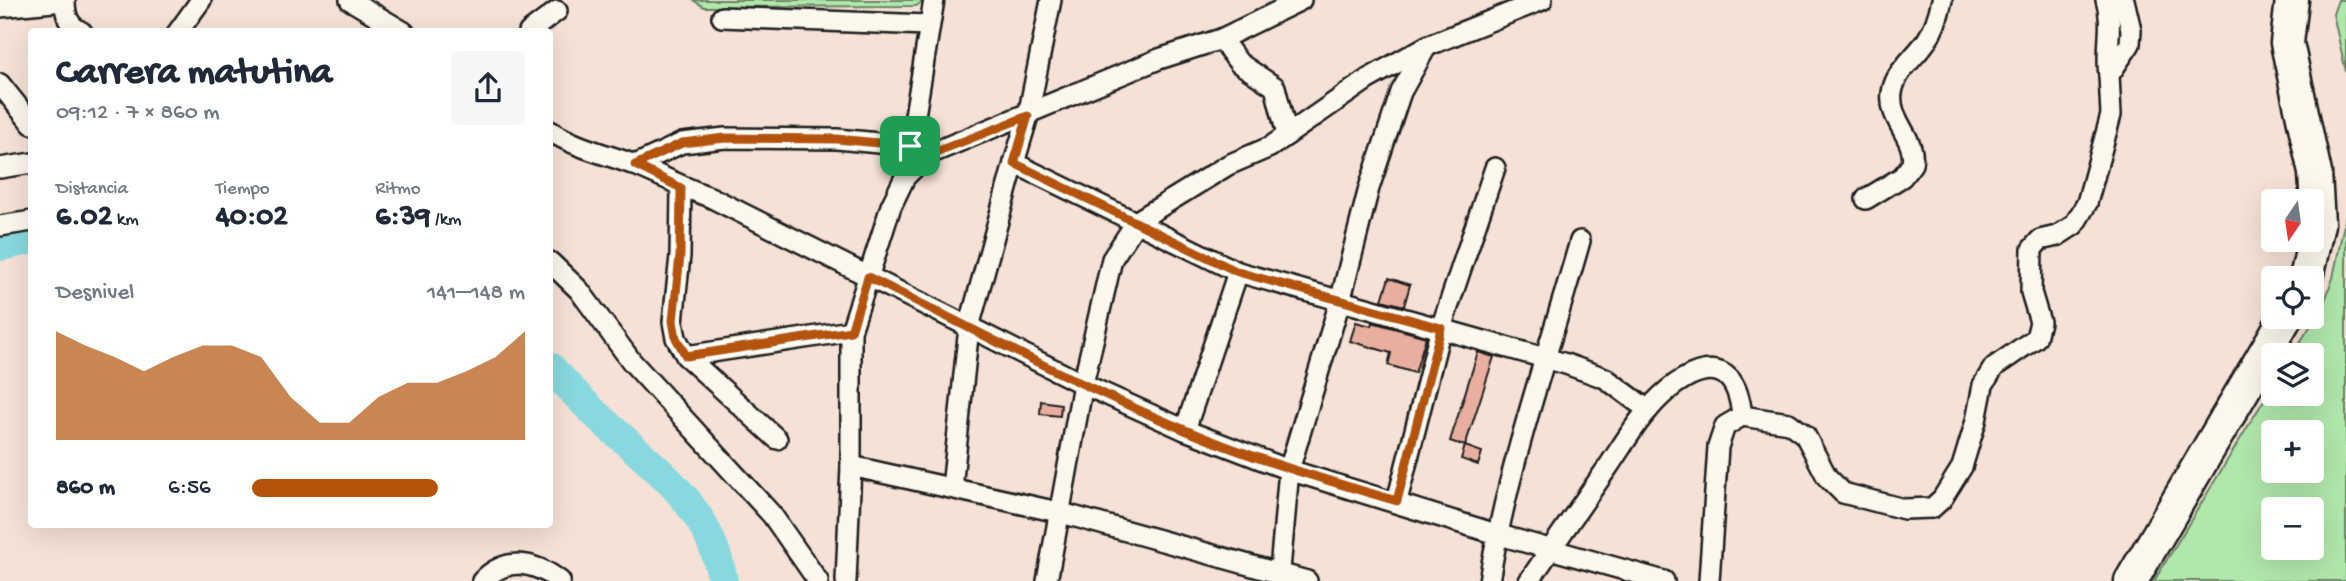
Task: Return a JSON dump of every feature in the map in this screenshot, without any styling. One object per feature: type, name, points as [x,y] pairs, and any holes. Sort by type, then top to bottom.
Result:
[{"type":"highway","points":[[2292,0],[2287,43],[2315,173],[2318,224],[2309,266]]},
{"type":"highway","points":[[2131,581],[2279,329]]},
{"type":"street","points":[[181,28],[201,0]]},
{"type":"street","points":[[350,0],[397,28]]},
{"type":"street","points":[[910,146],[933,0]]},
{"type":"street","points":[[952,488],[969,327],[1028,116],[1051,0]]},
{"type":"street","points":[[848,581],[851,331],[891,206],[905,177],[928,155],[1028,116],[1159,59],[1221,39],[1301,0]]},
{"type":"street","points":[[1047,581],[1083,384],[1112,259],[1137,221],[1228,166],[1270,148],[1368,79],[1427,46],[1542,0]]},
{"type":"street","points":[[1866,199],[1906,173],[1912,163],[1911,145],[1894,117],[1892,90],[1898,74],[1934,28],[1942,0]]},
{"type":"street","points":[[1709,581],[1718,447],[1725,426],[1742,416],[1789,424],[1797,429],[1811,444],[1827,477],[1843,493],[1904,509],[1932,508],[1942,499],[1962,467],[1976,421],[1983,385],[1994,368],[2036,338],[2039,322],[2031,292],[2032,249],[2040,240],[2057,236],[2074,225],[2087,203],[2111,115],[2106,56],[2110,15],[2106,0]]},
{"type":"street","points":[[2109,75],[2130,44],[2131,30],[2124,0]]},
{"type":"street","points":[[0,6],[64,1],[66,16],[73,28]]},
{"type":"street","points":[[534,28],[557,11]]},
{"type":"street","points":[[722,17],[927,25]]},
{"type":"street","points":[[1221,39],[1239,63],[1275,87],[1287,135]]},
{"type":"street","points":[[1280,576],[1289,470],[1340,298],[1369,188],[1401,92],[1427,46]]},
{"type":"street","points":[[0,84],[28,119]]},
{"type":"street","points":[[553,133],[568,142],[635,165],[681,188],[710,197],[1083,384],[1185,430],[1289,470],[1397,501],[1496,534],[1664,581]]},
{"type":"street","points":[[635,165],[682,143],[725,138],[837,139],[910,146],[928,155]]},
{"type":"street","points":[[1014,163],[1238,272],[1340,298],[1605,378],[1648,410]]},
{"type":"street","points":[[0,167],[28,164]]},
{"type":"street","points":[[1397,501],[1441,328],[1495,168]]},
{"type":"street","points":[[681,188],[680,256],[673,321],[676,338],[686,356],[777,439]]},
{"type":"street","points":[[0,226],[28,222]]},
{"type":"street","points":[[1489,581],[1496,534],[1528,411],[1580,241]]},
{"type":"street","points":[[553,265],[579,290],[632,362],[772,515],[818,581]]},
{"type":"street","points":[[1185,430],[1238,272]]},
{"type":"street","points":[[686,356],[851,331]]},
{"type":"street","points":[[1529,581],[1648,410],[1682,379],[1718,369],[1733,382],[1740,395],[1742,416]]},
{"type":"street","points":[[851,466],[1058,512],[1280,576],[1307,581]]},
{"type":"street","points":[[482,581],[502,564],[520,563],[542,569],[560,581]]},
{"type":"green space","points":[[693,0],[925,0],[916,6],[704,7]]},
{"type":"green space","points":[[2338,0],[2346,0],[2346,72],[2333,14]]},
{"type":"green space","points":[[2346,214],[2346,581],[2154,581],[2261,405],[2324,406],[2324,343],[2300,343],[2308,329],[2324,329],[2324,303],[2333,278]]},
{"type":"building","points":[[1389,278],[1410,285],[1404,306],[1382,300]]},
{"type":"building","points":[[1356,322],[1371,326],[1372,322],[1426,337],[1415,373],[1388,365],[1391,353],[1350,341]]},
{"type":"building","points":[[1478,352],[1494,357],[1465,446],[1450,441]]},
{"type":"building","points":[[1041,401],[1061,404],[1060,416],[1040,414]]},
{"type":"building","points":[[1465,446],[1482,452],[1478,465],[1461,459]]},
{"type":"waterway","points":[[0,246],[28,240]]},
{"type":"waterway","points":[[553,370],[589,408],[678,490],[706,530],[723,581]]},
{"type":"route","points":[[1028,116],[1014,163],[1238,272],[1441,328],[1397,501],[1289,470],[1185,430],[1083,384],[868,277],[851,331],[686,356],[676,338],[673,321],[680,256],[681,188],[635,165],[682,143],[725,138],[837,139],[910,146],[928,155],[1028,116]]}]
